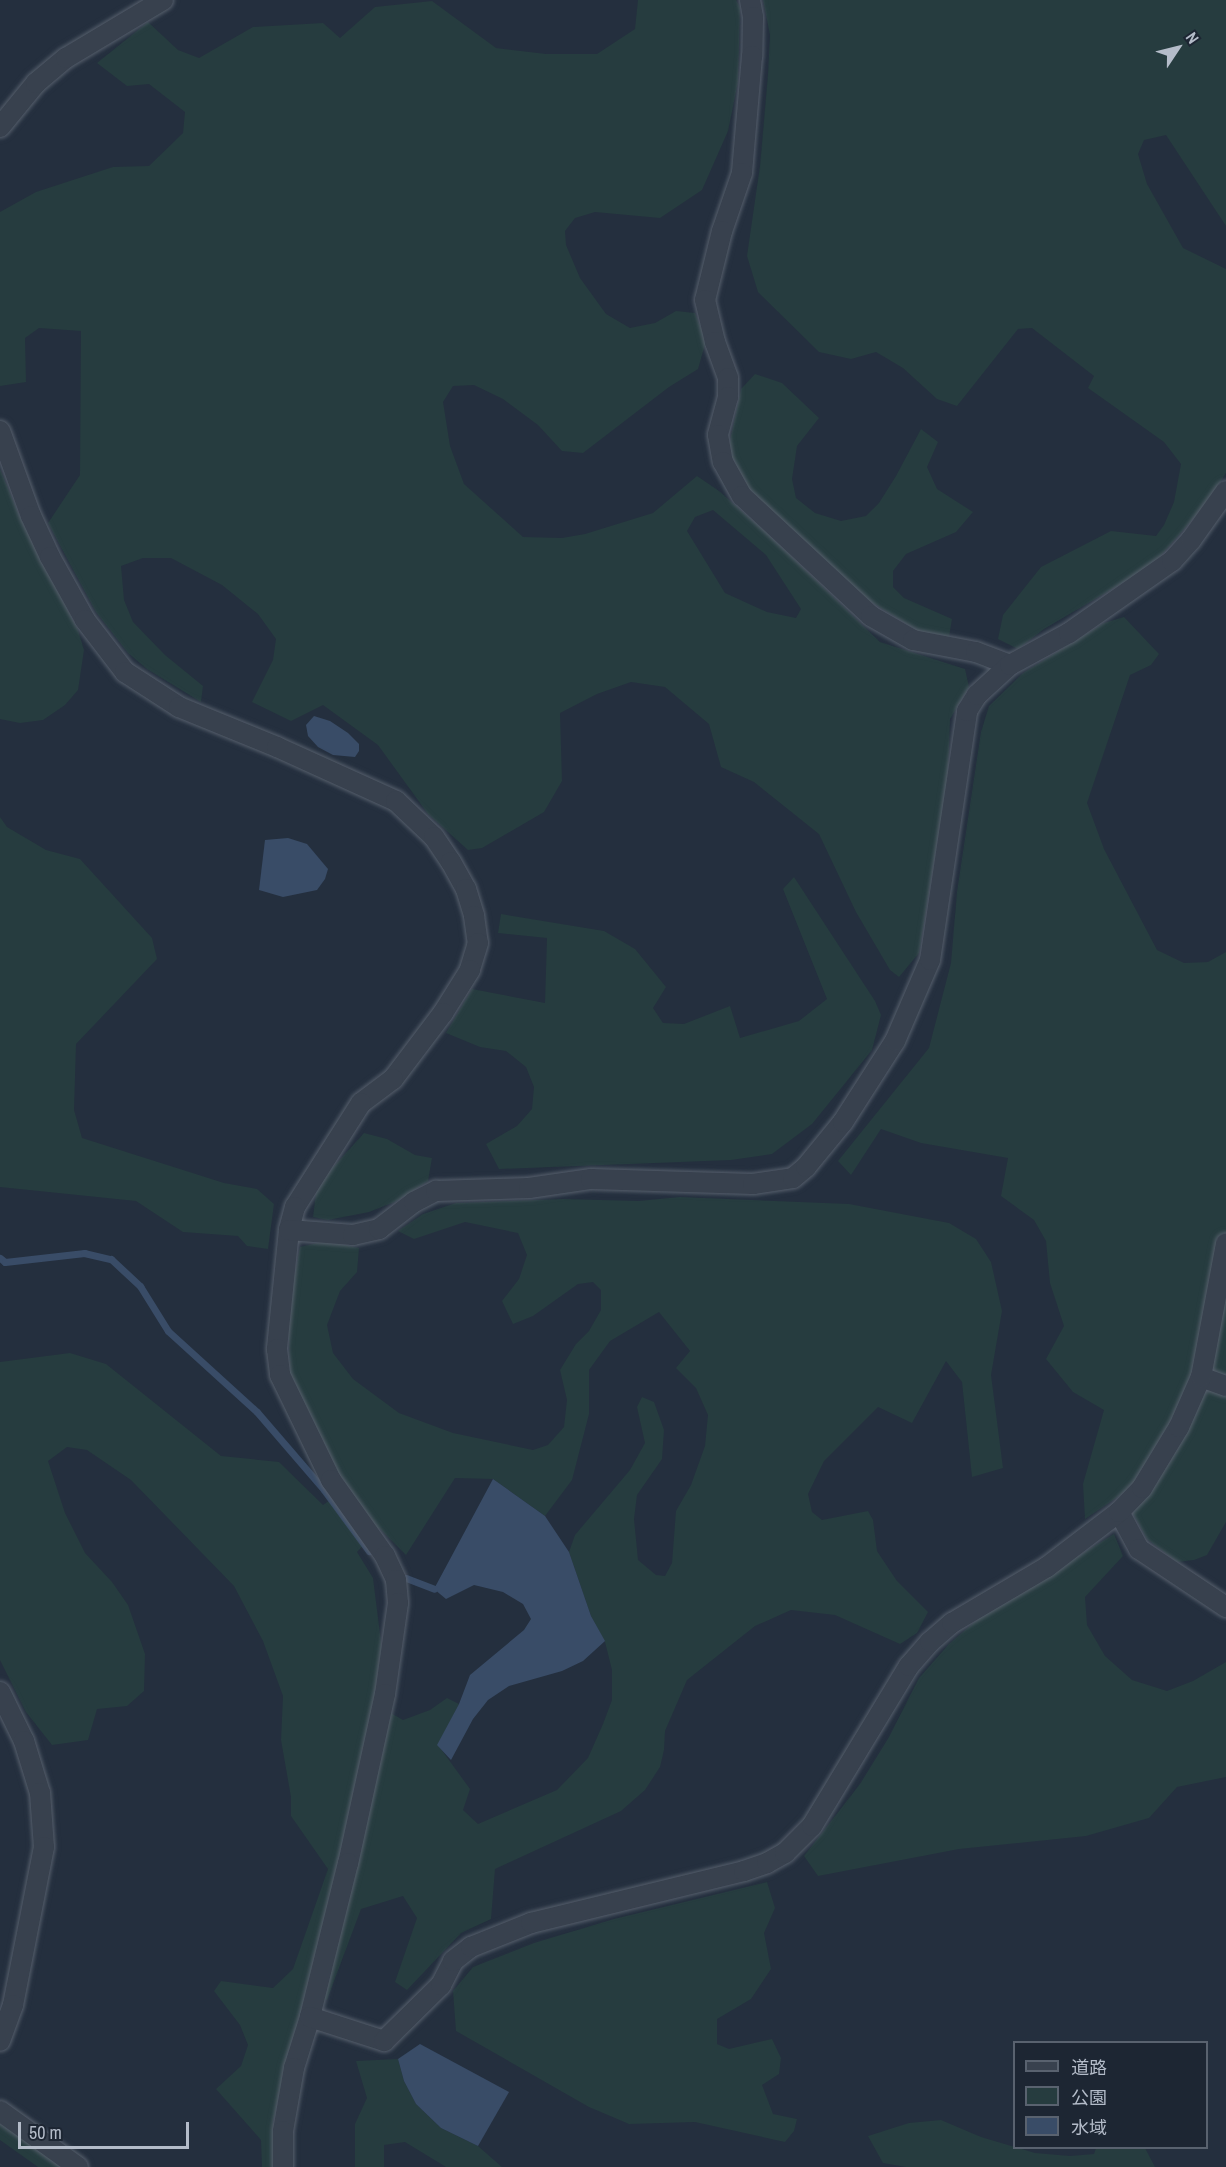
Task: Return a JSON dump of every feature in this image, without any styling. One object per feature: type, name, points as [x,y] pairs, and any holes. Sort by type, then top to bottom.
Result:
[{"type":"street","points":[[0,127],[36,83],[66,58],[163,0]]},
{"type":"street","points":[[750,0],[753,17],[752,56],[742,173],[722,231],[705,300],[715,342],[728,378],[728,397],[718,435],[723,462],[742,496],[871,616],[913,640],[976,652],[1010,665]]},
{"type":"street","points":[[0,431],[31,516],[50,557],[85,620],[125,672],[178,707],[277,747],[396,801],[434,837],[466,889],[474,916],[478,943],[470,970],[443,1013],[399,1071],[361,1104],[295,1207],[289,1230],[277,1349],[280,1375],[331,1480],[385,1556],[396,1580],[398,1603],[385,1694],[348,1863],[310,2017],[294,2068],[283,2132],[283,2167]]},
{"type":"street","points":[[289,1230],[353,1235],[379,1229],[414,1202],[436,1191],[529,1188],[591,1179],[753,1184],[793,1178],[806,1167],[843,1122],[905,1021],[930,960],[967,711],[977,695],[1010,665],[1069,633],[1172,561],[1191,540],[1226,491]]},
{"type":"street","points":[[310,2017],[384,2041],[441,1985],[453,1961],[471,1947],[531,1923],[744,1871],[768,1863],[785,1853],[812,1826],[909,1665],[930,1642],[952,1623],[1047,1567],[1119,1512],[1142,1488],[1179,1427],[1201,1377],[1226,1243]]},
{"type":"street","points":[[1201,1377],[1226,1386]]},
{"type":"street","points":[[1119,1512],[1139,1549],[1160,1565],[1226,1606]]},
{"type":"street","points":[[0,1692],[24,1741],[40,1793],[44,1847],[13,2005],[0,2042]]},
{"type":"street","points":[[0,2111],[78,2167]]},
{"type":"green space","points":[[638,0],[736,0],[740,8],[738,82],[728,131],[702,190],[660,218],[595,212],[575,218],[565,231],[566,245],[580,278],[606,314],[630,328],[655,323],[676,311],[695,313],[706,341],[698,369],[669,387],[583,453],[562,451],[538,425],[503,399],[474,385],[453,386],[443,402],[450,446],[464,484],[523,537],[562,538],[585,534],[653,513],[697,476],[719,491],[770,536],[880,642],[965,669],[969,687],[950,719],[948,777],[919,953],[899,977],[890,970],[856,912],[819,834],[754,782],[721,767],[709,724],[665,687],[631,682],[597,694],[560,713],[562,781],[544,812],[482,848],[468,850],[428,814],[378,745],[323,705],[291,721],[252,702],[273,660],[276,639],[258,614],[222,585],[171,558],[143,558],[121,566],[124,600],[133,622],[165,655],[203,686],[201,702],[147,669],[128,653],[96,612],[48,523],[80,475],[81,331],[39,328],[25,338],[26,382],[0,386],[0,212],[36,192],[113,167],[149,166],[183,133],[185,112],[149,84],[127,86],[97,63],[148,22],[178,50],[199,58],[253,27],[323,23],[340,38],[375,7],[432,1],[496,48],[546,54],[597,54],[635,29]],"holes":[[[713,510],[766,555],[801,609],[796,618],[767,612],[725,593],[687,531],[695,517]]]},
{"type":"green space","points":[[763,0],[1226,0],[1226,226],[1166,135],[1144,140],[1138,154],[1147,184],[1183,248],[1226,269],[1226,473],[1207,503],[1157,560],[1131,578],[1044,629],[1018,649],[998,639],[1003,615],[1041,567],[1111,531],[1156,536],[1164,525],[1174,502],[1181,464],[1164,442],[1088,388],[1094,376],[1032,328],[1018,329],[957,406],[937,399],[903,368],[876,352],[851,359],[819,352],[758,292],[747,256],[760,166],[768,74],[770,35]]},
{"type":"green space","points":[[755,374],[782,383],[819,418],[797,446],[792,479],[796,498],[815,513],[841,521],[866,516],[879,503],[921,429],[938,442],[927,467],[937,489],[973,512],[956,532],[906,554],[893,571],[893,587],[904,598],[952,619],[949,637],[918,631],[863,597],[750,492],[739,477],[728,450],[741,389]]},
{"type":"green space","points":[[0,469],[20,517],[78,630],[84,650],[78,690],[65,705],[43,720],[20,723],[0,719]]},
{"type":"green space","points":[[1124,617],[1159,654],[1151,665],[1130,675],[1087,803],[1104,849],[1157,950],[1184,963],[1208,962],[1226,952],[1226,1522],[1207,1555],[1194,1560],[1177,1562],[1147,1539],[1122,1494],[1085,1519],[1083,1484],[1104,1410],[1073,1392],[1046,1359],[1064,1326],[1050,1283],[1046,1241],[1034,1220],[1001,1196],[1008,1158],[921,1143],[881,1129],[851,1175],[838,1161],[929,1048],[951,963],[957,892],[981,732],[989,706],[1023,673],[1104,623]]},
{"type":"green space","points":[[0,817],[7,827],[46,850],[80,859],[152,938],[157,959],[76,1044],[74,1110],[82,1138],[224,1183],[257,1189],[274,1204],[268,1249],[247,1246],[238,1236],[183,1232],[136,1201],[0,1187]]},
{"type":"green space","points":[[794,877],[875,1001],[881,1015],[872,1050],[812,1124],[772,1154],[731,1160],[499,1169],[486,1144],[517,1126],[532,1109],[534,1087],[526,1067],[506,1051],[480,1047],[446,1033],[472,989],[545,1003],[547,938],[498,933],[501,914],[604,931],[635,949],[666,987],[653,1008],[663,1023],[684,1024],[730,1006],[740,1038],[799,1021],[827,999],[783,889]]},
{"type":"green space","points":[[364,1133],[387,1139],[415,1155],[432,1158],[428,1181],[397,1201],[369,1212],[328,1220],[313,1217],[317,1185]]},
{"type":"green space","points":[[680,1197],[849,1204],[949,1223],[976,1239],[991,1262],[1002,1311],[991,1375],[1003,1468],[972,1477],[962,1382],[946,1361],[912,1423],[878,1407],[824,1461],[808,1494],[812,1512],[822,1520],[868,1511],[873,1520],[877,1551],[897,1581],[928,1612],[917,1633],[900,1644],[835,1615],[791,1610],[755,1626],[687,1680],[665,1731],[660,1767],[645,1790],[621,1811],[495,1869],[491,1919],[461,1933],[407,1990],[395,1982],[417,1918],[403,1896],[361,1909],[327,2000],[306,1993],[273,2121],[273,2167],[262,2167],[261,2140],[216,2089],[241,2066],[248,2045],[240,2025],[214,1991],[221,1981],[273,1988],[293,1969],[328,1869],[291,1816],[291,1797],[281,1740],[283,1696],[263,1641],[234,1586],[131,1480],[87,1450],[67,1447],[48,1461],[65,1513],[85,1553],[112,1582],[128,1605],[145,1654],[144,1691],[127,1706],[97,1709],[88,1740],[52,1745],[26,1712],[0,1660],[0,1362],[70,1353],[106,1364],[221,1456],[279,1462],[323,1505],[346,1489],[329,1460],[290,1373],[288,1309],[300,1247],[326,1241],[359,1248],[357,1272],[340,1291],[327,1325],[333,1353],[353,1379],[399,1413],[453,1433],[533,1450],[548,1445],[564,1427],[567,1400],[560,1370],[576,1344],[589,1331],[601,1310],[601,1290],[593,1282],[578,1284],[533,1316],[513,1324],[502,1301],[519,1279],[527,1255],[518,1233],[465,1222],[414,1239],[398,1231],[423,1214],[456,1203],[563,1199],[639,1201]],"holes":[[[659,1312],[690,1351],[676,1368],[696,1388],[708,1415],[705,1446],[691,1485],[676,1511],[672,1563],[665,1576],[656,1575],[638,1560],[634,1519],[637,1495],[662,1459],[664,1430],[654,1402],[642,1397],[637,1407],[645,1443],[630,1470],[575,1535],[569,1552],[591,1616],[605,1642],[612,1670],[612,1700],[588,1758],[557,1790],[478,1824],[463,1810],[470,1789],[438,1745],[459,1704],[447,1698],[430,1710],[403,1720],[375,1704],[382,1650],[373,1578],[357,1552],[379,1528],[406,1555],[455,1478],[493,1479],[545,1516],[572,1480],[589,1414],[589,1370],[610,1341]]]},
{"type":"green space","points":[[1114,1534],[1123,1556],[1085,1597],[1087,1625],[1105,1656],[1132,1680],[1167,1691],[1193,1681],[1226,1662],[1226,1777],[1177,1787],[1149,1818],[1086,1836],[959,1849],[818,1876],[804,1856],[860,1784],[889,1737],[919,1678],[949,1644],[985,1613]]},
{"type":"green space","points":[[767,1882],[775,1908],[764,1933],[771,1969],[751,1999],[717,2019],[717,2044],[729,2049],[772,2039],[781,2058],[779,2074],[762,2085],[773,2114],[797,2119],[794,2131],[785,2142],[695,2122],[629,2124],[589,2107],[456,2031],[453,1991],[473,1967],[534,1943],[614,1919]]},
{"type":"green space","points":[[398,2059],[404,2081],[416,2104],[441,2128],[478,2146],[502,2167],[446,2167],[405,2142],[384,2145],[384,2167],[355,2167],[355,2124],[367,2098],[356,2061]]},
{"type":"green space","points":[[941,2120],[981,2137],[1013,2146],[1013,2149],[1035,2153],[1070,2156],[1094,2154],[1096,2149],[1146,2149],[1155,2167],[906,2167],[883,2163],[868,2136],[909,2123]]},
{"type":"green space","points":[[0,2124],[63,2167],[38,2167],[0,2140]]},
{"type":"water","points":[[314,716],[330,721],[359,744],[359,751],[355,757],[333,755],[318,747],[308,736],[306,725]]},
{"type":"water","points":[[288,838],[307,844],[328,869],[325,879],[317,890],[283,897],[259,890],[265,840]]},
{"type":"water","points":[[493,1479],[545,1516],[569,1552],[591,1616],[605,1641],[583,1661],[562,1671],[509,1686],[488,1700],[473,1719],[451,1760],[437,1745],[459,1704],[470,1675],[524,1630],[531,1619],[523,1604],[503,1592],[474,1585],[446,1599],[434,1589]]},
{"type":"water","points":[[420,2044],[509,2092],[478,2146],[441,2128],[416,2104],[404,2081],[398,2059]]},
{"type":"waterway","points":[[0,1258],[5,1262],[84,1253],[111,1259],[140,1286],[168,1331],[257,1412],[324,1490],[369,1551]]},
{"type":"waterway","points":[[406,1578],[434,1589]]}]
